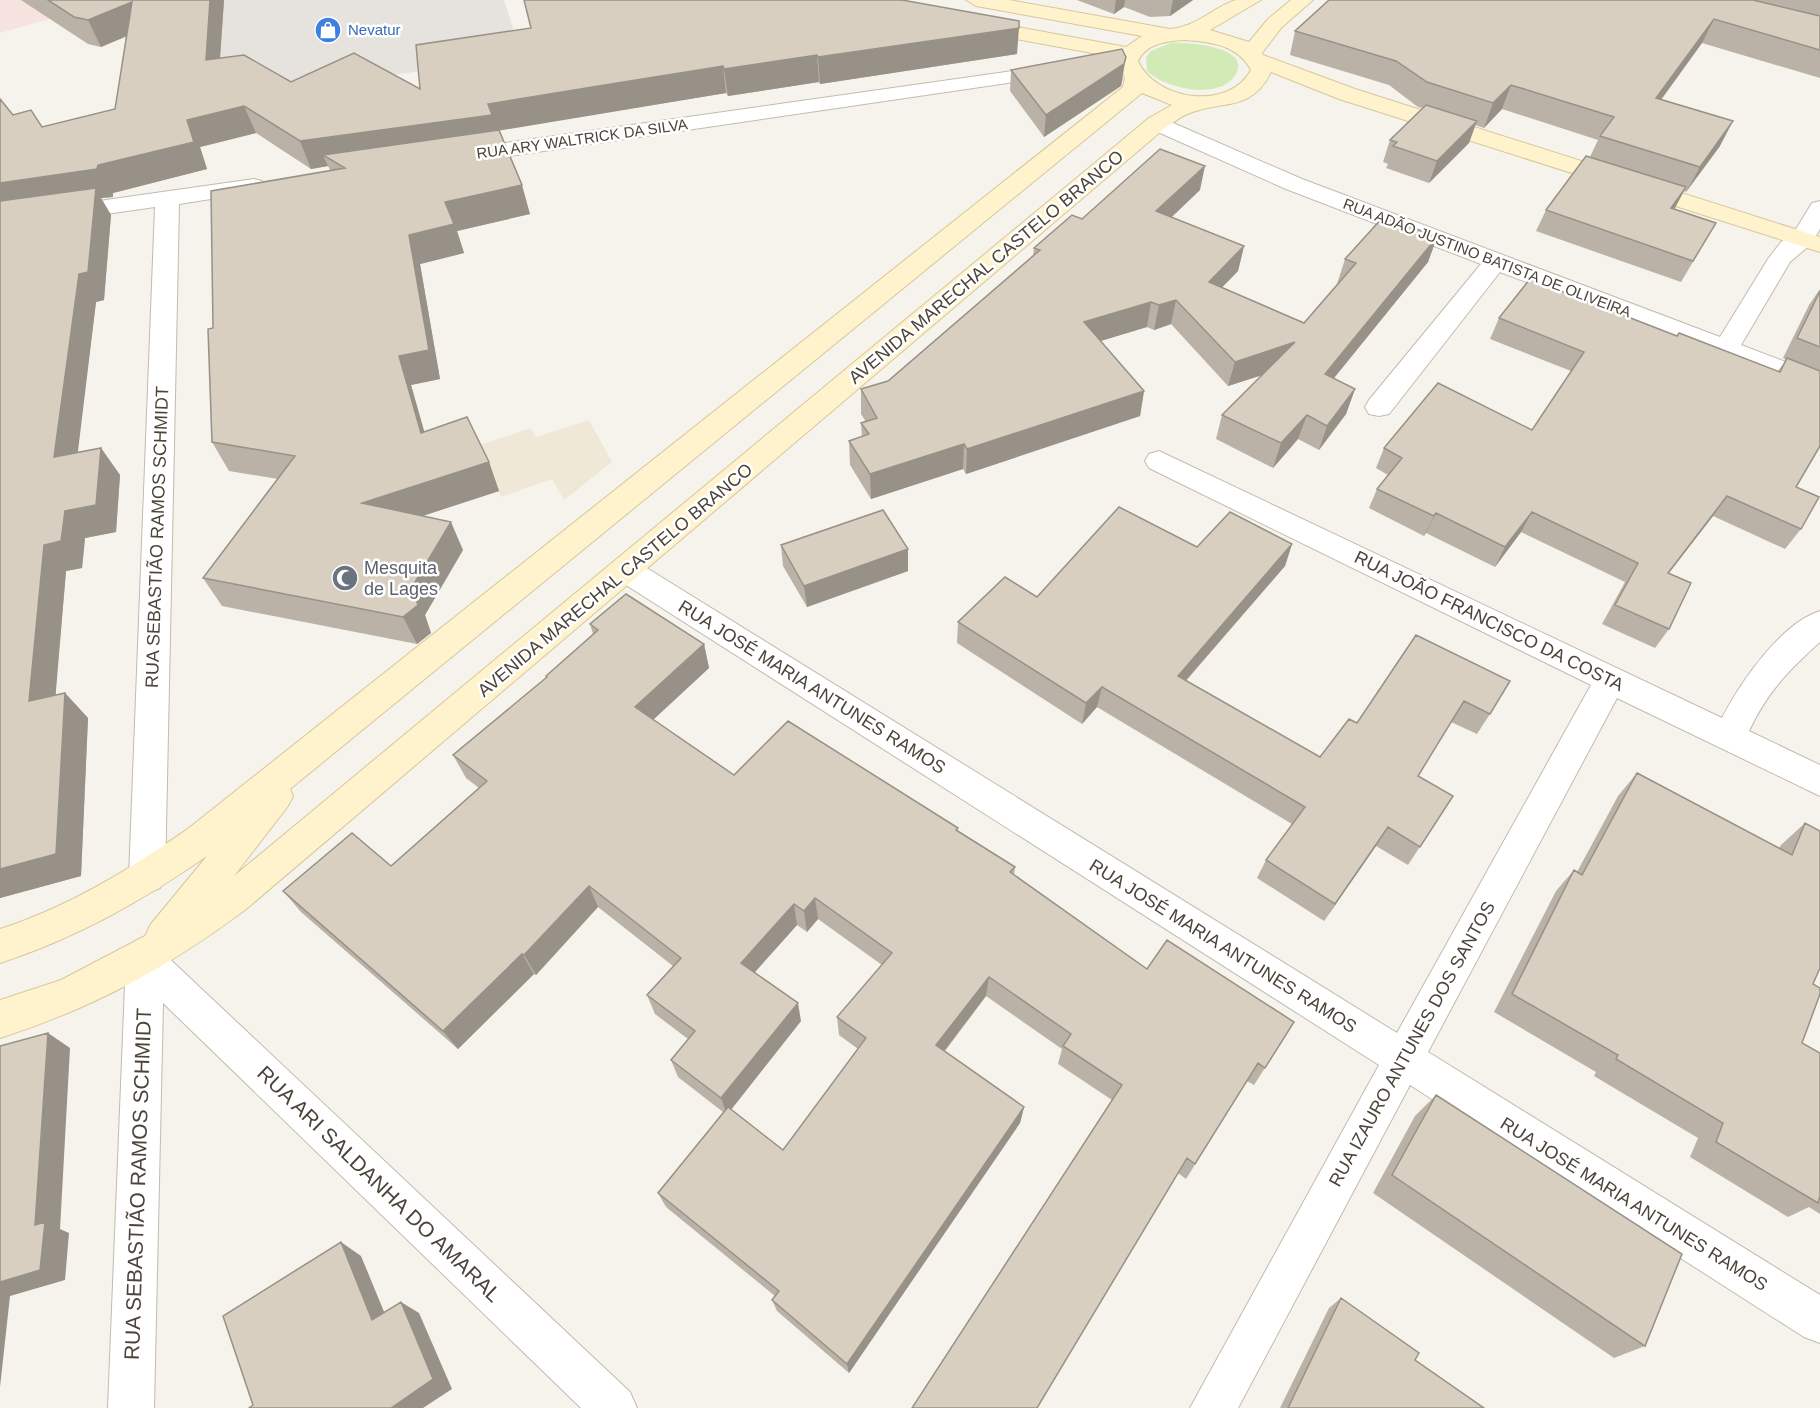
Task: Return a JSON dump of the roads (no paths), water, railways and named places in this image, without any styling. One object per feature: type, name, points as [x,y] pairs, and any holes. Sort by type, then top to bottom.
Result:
[{"type":"main road","points":[[976,0],[1177,34],[1222,39],[1254,56],[1347,94],[1811,242]]},
{"type":"main road","points":[[0,946],[31,937],[88,911],[147,877],[202,838],[1127,96],[1134,88],[1131,65],[1139,46],[1152,39],[1177,34],[1217,20],[1251,0]]},
{"type":"main road","points":[[1254,56],[1275,23],[1302,0]]},
{"type":"main road","points":[[954,21],[1058,41],[1131,65],[1163,96],[1204,102],[1239,96],[1252,89],[1260,80],[1262,70],[1254,56]]},
{"type":"main road","points":[[1058,41],[1076,68]]},
{"type":"main road","points":[[1252,89],[1310,89],[1347,94]]},
{"type":"main road","name":"AVENIDA MARECHAL CASTELO BRANCO","points":[[0,1019],[75,992],[145,960],[201,924],[263,875],[1157,123],[1180,109],[1204,102]]},
{"type":"main road","points":[[145,960],[313,751]]},
{"type":"street","name":"RUA ARY WALTRICK DA SILVA","points":[[439,159],[1076,68],[1131,65]]},
{"type":"street","name":"RUA ADÃO JUSTINO BATISTA DE OLIVEIRA","points":[[1157,123],[1294,184],[1820,385]]},
{"type":"street","points":[[0,222],[273,183]]},
{"type":"street","name":"RUA SEBASTIÃO RAMOS SCHMIDT","points":[[147,877],[167,198]]},
{"type":"street","points":[[1726,349],[1780,259],[1790,247],[1811,242],[1820,208]]},
{"type":"street","points":[[1378,407],[1496,261]]},
{"type":"street","name":"RUA JOÃO FRANCISCO DA COSTA","points":[[1159,461],[1820,781]]},
{"type":"street","name":"RUA JOSÉ MARIA ANTUNES RAMOS","points":[[626,570],[1820,1321]]},
{"type":"street","points":[[1729,737],[1747,701],[1770,668],[1820,622]]},
{"type":"street","name":"RUA IZAURO ANTUNES DOS SANTOS","points":[[1213,1408],[1611,680]]},
{"type":"street","name":"RUA SEBASTIÃO RAMOS SCHMIDT","points":[[131,1408],[145,960]]},
{"type":"street","name":"RUA ARI SALDANHA DO AMARAL","points":[[145,960],[614,1408]]},
{"type":"place","name":"Nevatur","points":[[328,30]]},
{"type":"place","name":"Mesquita de Lages","points":[[345,578]]}]
